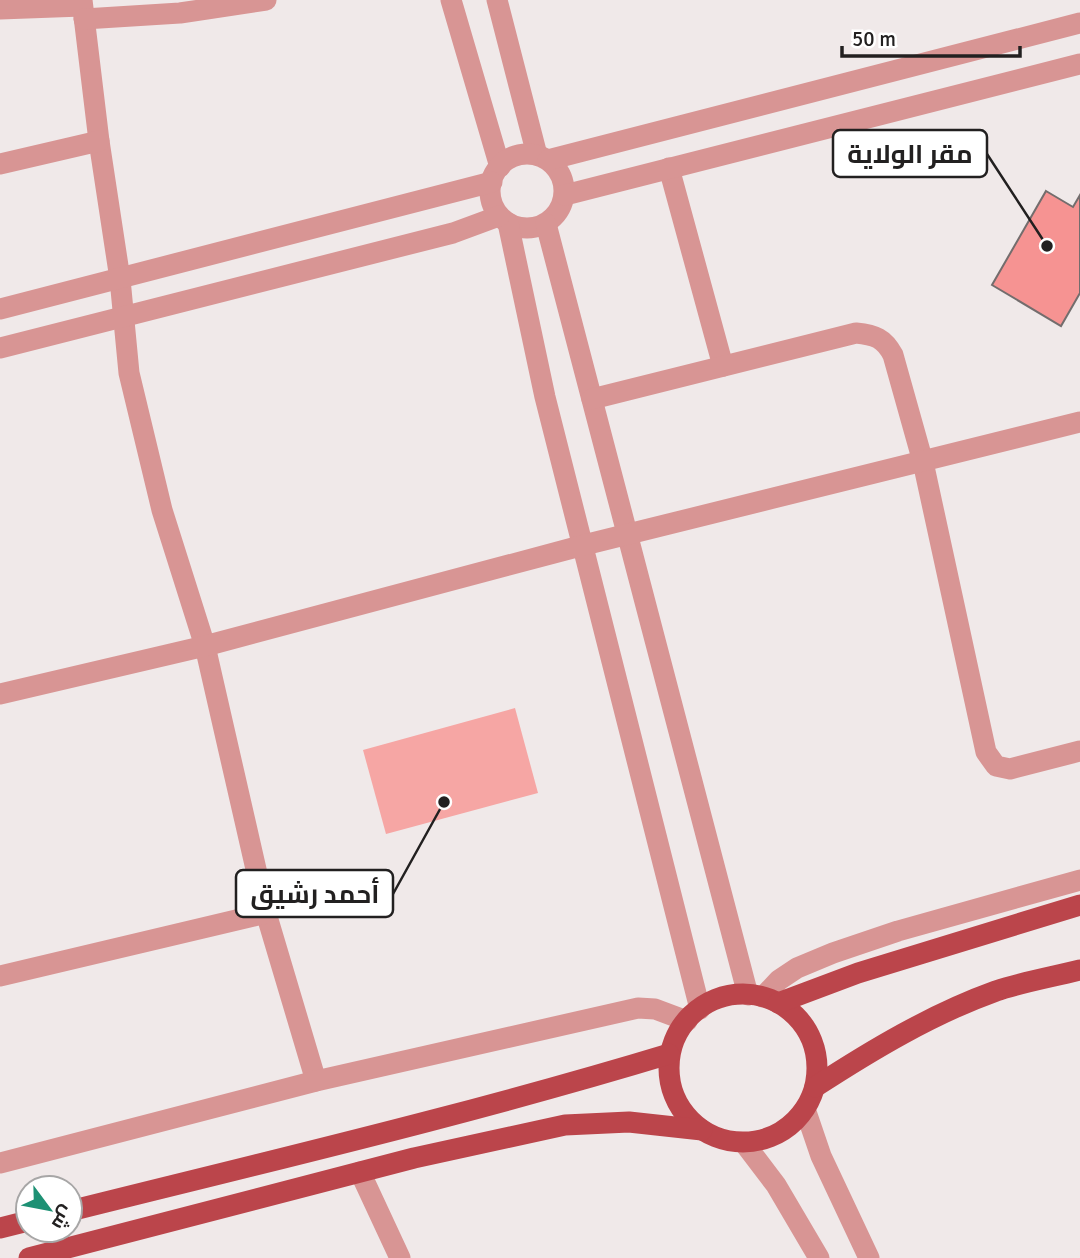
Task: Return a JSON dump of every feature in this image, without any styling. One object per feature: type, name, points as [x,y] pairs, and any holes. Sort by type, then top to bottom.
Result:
[{"type":"main road","points":[[763,998],[797,1018],[811,1038],[817,1062],[815,1087],[805,1110],[789,1127],[767,1139],[744,1143],[722,1139],[702,1130],[685,1115],[675,1096],[669,1054],[693,1015],[715,1001],[731,996],[763,998],[858,973],[1080,905]]},
{"type":"main road","points":[[815,1087],[878,1046],[951,1011],[997,991],[1080,970]]},
{"type":"main road","points":[[84,1208],[565,1086],[669,1054]]},
{"type":"main road","points":[[29,1258],[360,1172],[565,1125],[629,1122],[702,1130]]},
{"type":"street","points":[[0,9],[83,8],[180,13],[266,0]]},
{"type":"street","points":[[451,0],[496,174]]},
{"type":"street","points":[[0,348],[504,220],[520,228],[534,228],[546,224],[559,212],[565,195],[564,181],[558,169],[543,157],[497,0]]},
{"type":"street","points":[[83,8],[99,141],[125,316],[129,373],[156,485],[205,646],[265,913],[316,1081]]},
{"type":"street","points":[[0,1163],[316,1081],[638,1008],[693,1015],[584,545],[545,397],[504,220],[493,206],[490,194],[496,174],[510,158],[524,154],[543,157],[1080,23]]},
{"type":"street","points":[[565,195],[1080,64]]},
{"type":"street","points":[[0,164],[99,141]]},
{"type":"street","points":[[670,168],[723,366]]},
{"type":"street","points":[[0,309],[120,279],[496,174]]},
{"type":"street","points":[[546,224],[628,533],[763,998]]},
{"type":"street","points":[[592,399],[856,333],[875,335],[887,343],[894,355],[923,461],[986,752],[996,766],[1010,769],[1080,751]]},
{"type":"street","points":[[0,694],[205,646],[628,533],[1080,422]]},
{"type":"street","points":[[763,998],[779,981],[797,968],[834,953],[1080,880]]},
{"type":"street","points":[[0,976],[265,913]]},
{"type":"street","points":[[805,1110],[821,1156],[869,1258]]},
{"type":"street","points":[[744,1143],[776,1185],[819,1258]]},
{"type":"street","points":[[360,1172],[400,1258]]},
{"type":"shaded area","points":[[515,708],[538,793],[386,834],[363,750]]},
{"type":"building","points":[[1046,191],[1073,207],[1080,195],[1080,293],[1061,326],[992,285]]},
{"type":"place","name":"مقر الولاية","points":[[1047,246]]},
{"type":"place","name":"أحمد رشيق","points":[[444,802]]}]
